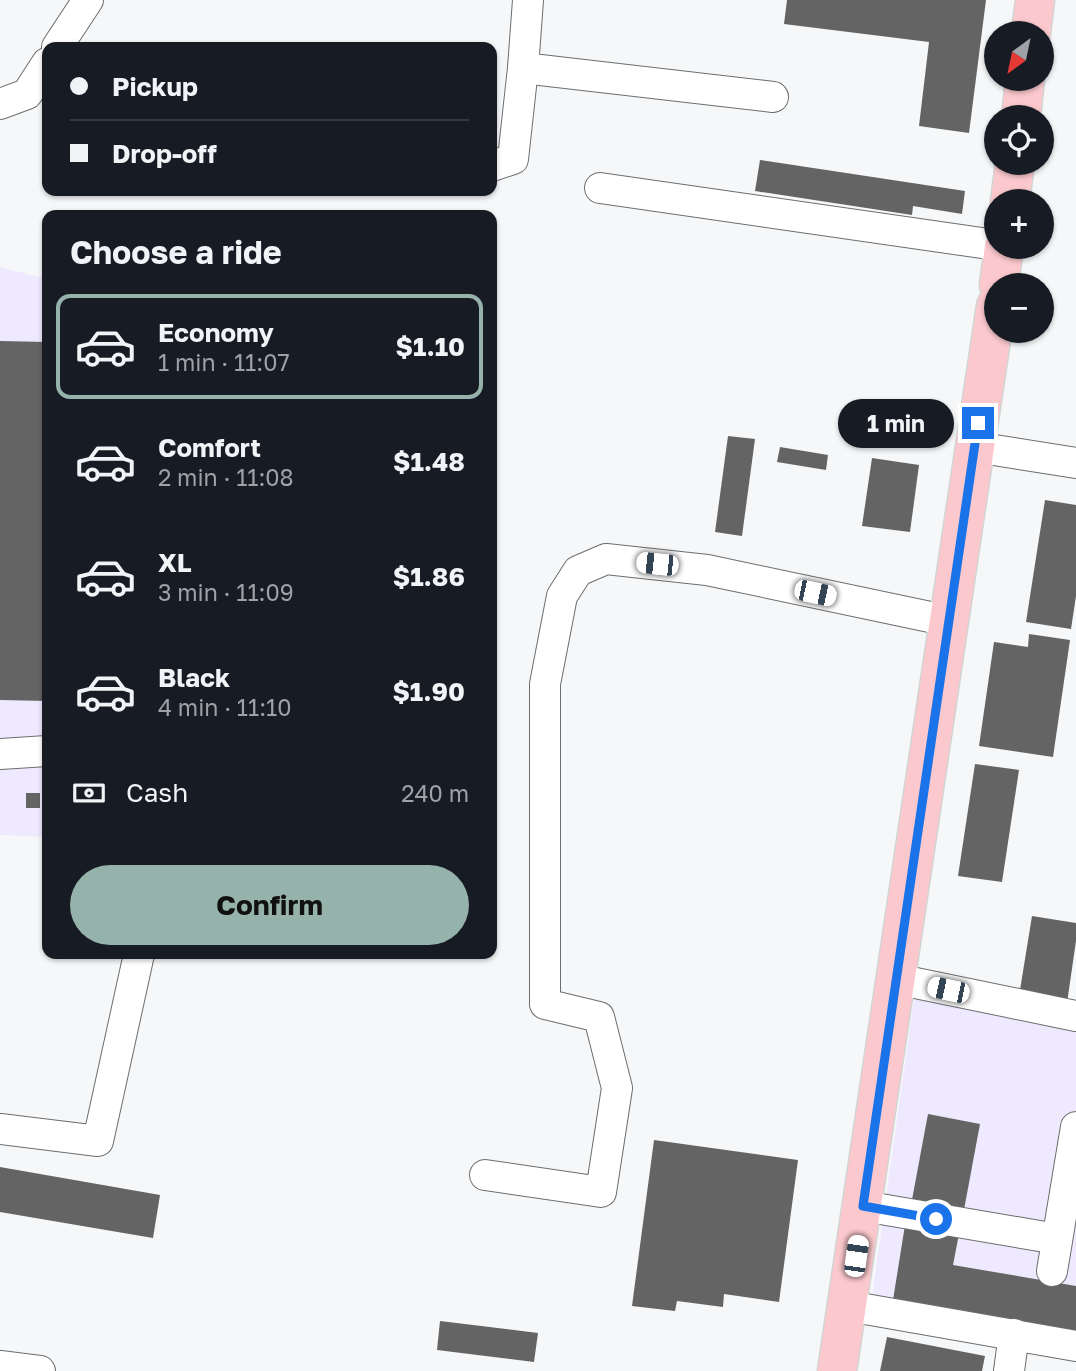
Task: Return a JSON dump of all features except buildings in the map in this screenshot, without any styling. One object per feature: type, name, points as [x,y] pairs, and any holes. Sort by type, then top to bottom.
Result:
[{"type":"main road","points":[[1032,21],[1035,0]]},
{"type":"main road","points":[[837,1371],[990,343]]},
{"type":"street","points":[[60,42],[88,0]]},
{"type":"street","points":[[497,164],[513,159],[527,0]]},
{"type":"street","points":[[523,68],[773,97]]},
{"type":"street","points":[[0,104],[27,94],[42,71]]},
{"type":"street","points":[[600,188],[984,243]]},
{"type":"street","points":[[975,447],[1076,463]]},
{"type":"street","points":[[485,1175],[601,1192],[617,1088],[599,1017],[545,1004],[545,684],[562,596],[578,571],[606,559],[707,570],[949,621]]},
{"type":"street","points":[[0,754],[42,751]]},
{"type":"street","points":[[0,1129],[98,1141],[138,959]]},
{"type":"street","points":[[896,979],[1076,1016]]},
{"type":"street","points":[[1052,1271],[1076,1127]]},
{"type":"street","points":[[863,1206],[1057,1239]]},
{"type":"street","points":[[848,1306],[1076,1346]]},
{"type":"street","points":[[1009,1371],[1014,1334]]},
{"type":"street","points":[[0,1366],[40,1371]]},
{"type":"shaded area","points":[[0,267],[42,278],[42,837],[0,835]]},
{"type":"shaded area","points":[[914,999],[1076,1025],[1076,1337],[871,1304]]},
{"type":"route","points":[[936,1219],[863,1206],[978,423]]}]
